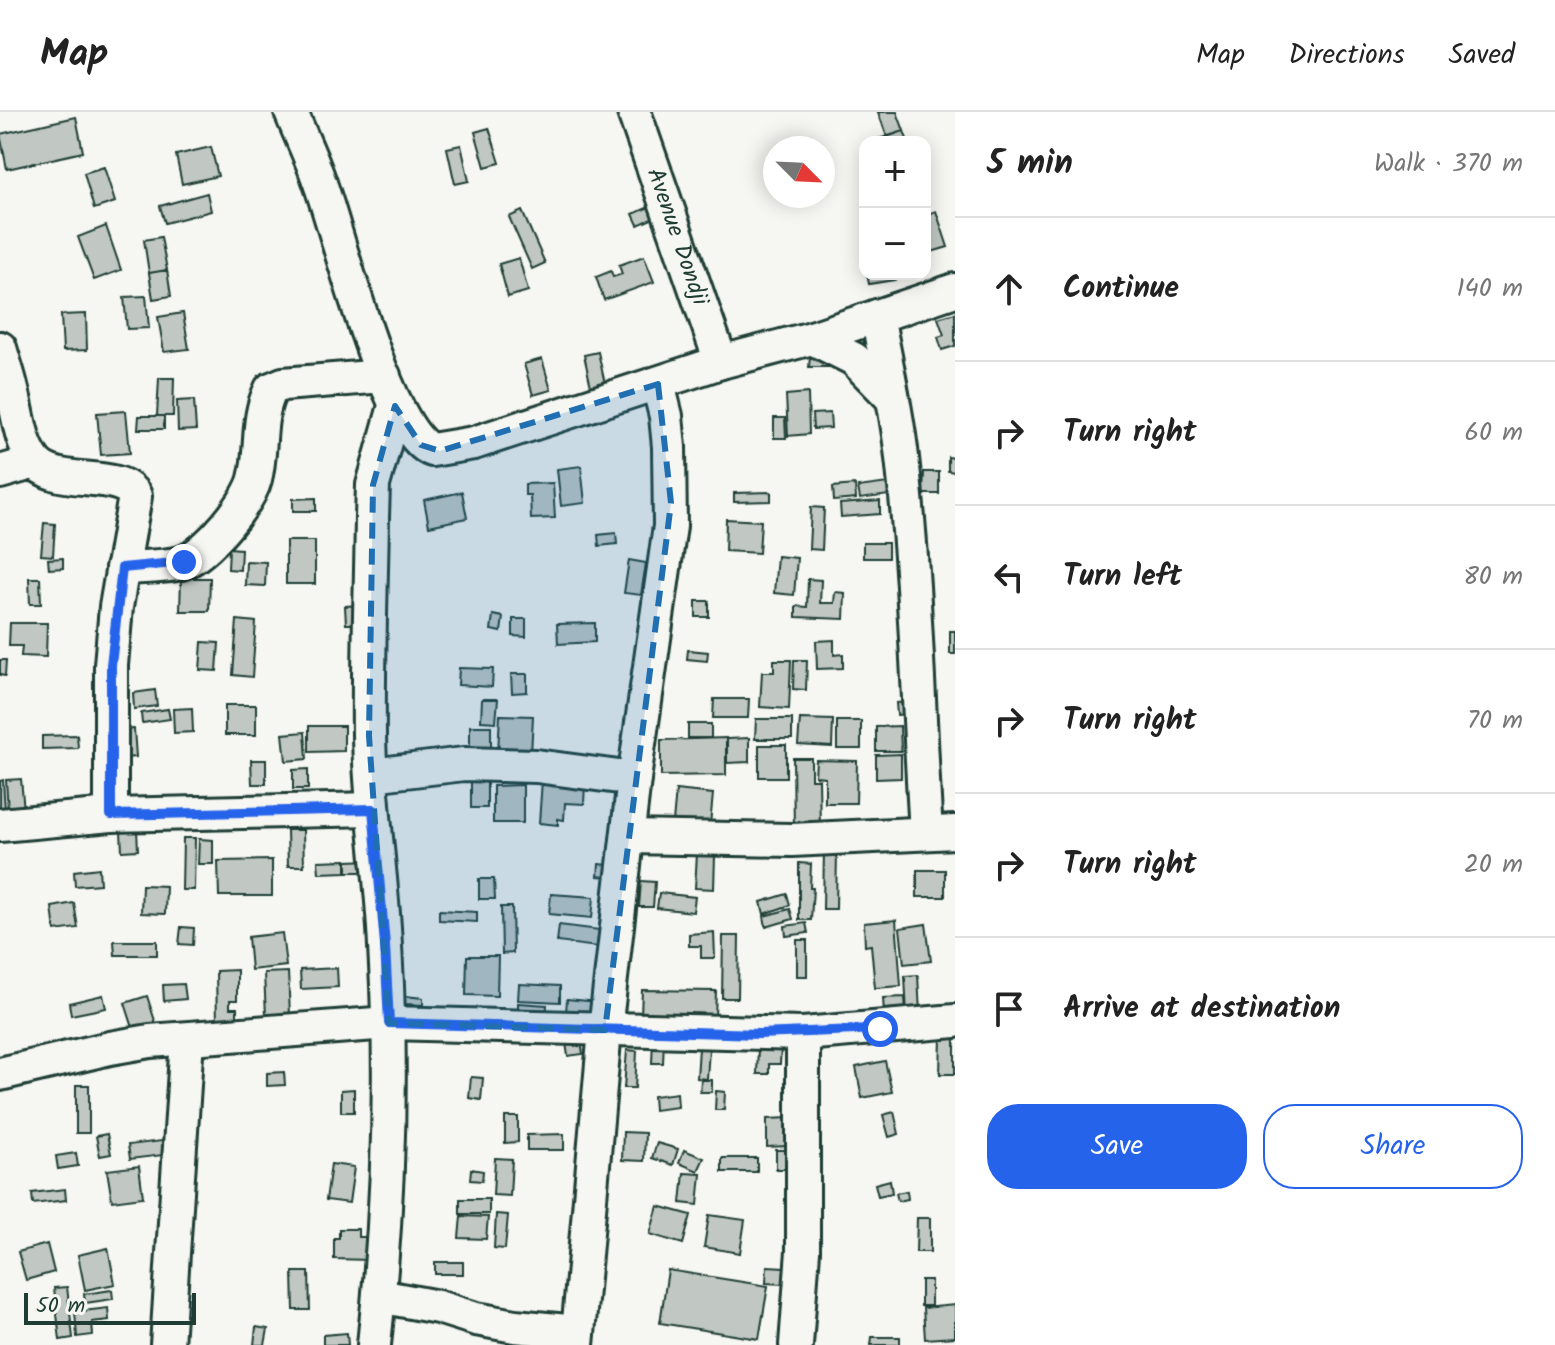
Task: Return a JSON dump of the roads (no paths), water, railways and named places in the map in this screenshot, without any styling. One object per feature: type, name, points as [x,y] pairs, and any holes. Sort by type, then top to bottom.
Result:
[{"type":"street","points":[[291,112],[321,184],[366,329],[395,406],[414,438],[426,448],[440,451],[474,443],[955,290]]},
{"type":"street","name":"Avenue Dondji","points":[[634,112],[721,362]]},
{"type":"street","points":[[628,837],[792,840],[941,832],[894,399],[877,316]]},
{"type":"street","points":[[812,338],[854,359],[894,399]]},
{"type":"street","points":[[0,348],[21,427],[35,462],[52,474],[91,479],[132,490],[135,504],[122,568],[111,665],[111,815]]},
{"type":"street","points":[[122,568],[184,562],[217,537],[247,498],[255,479],[263,406],[271,389],[283,384],[384,376]]},
{"type":"street","points":[[379,1296],[578,1338],[605,1030],[634,779],[670,526],[669,447],[658,384]]},
{"type":"street","points":[[374,1345],[379,1296],[389,1023],[369,736],[373,485],[395,406]]},
{"type":"street","points":[[0,472],[35,462]]},
{"type":"street","points":[[371,775],[464,764],[536,766],[634,779]]},
{"type":"street","points":[[0,825],[111,815],[373,809]]},
{"type":"street","points":[[0,1074],[150,1041],[389,1023],[803,1034],[955,1021]]},
{"type":"street","points":[[796,1345],[803,1251],[803,1034]]},
{"type":"street","points":[[167,1345],[187,1039]]}]
